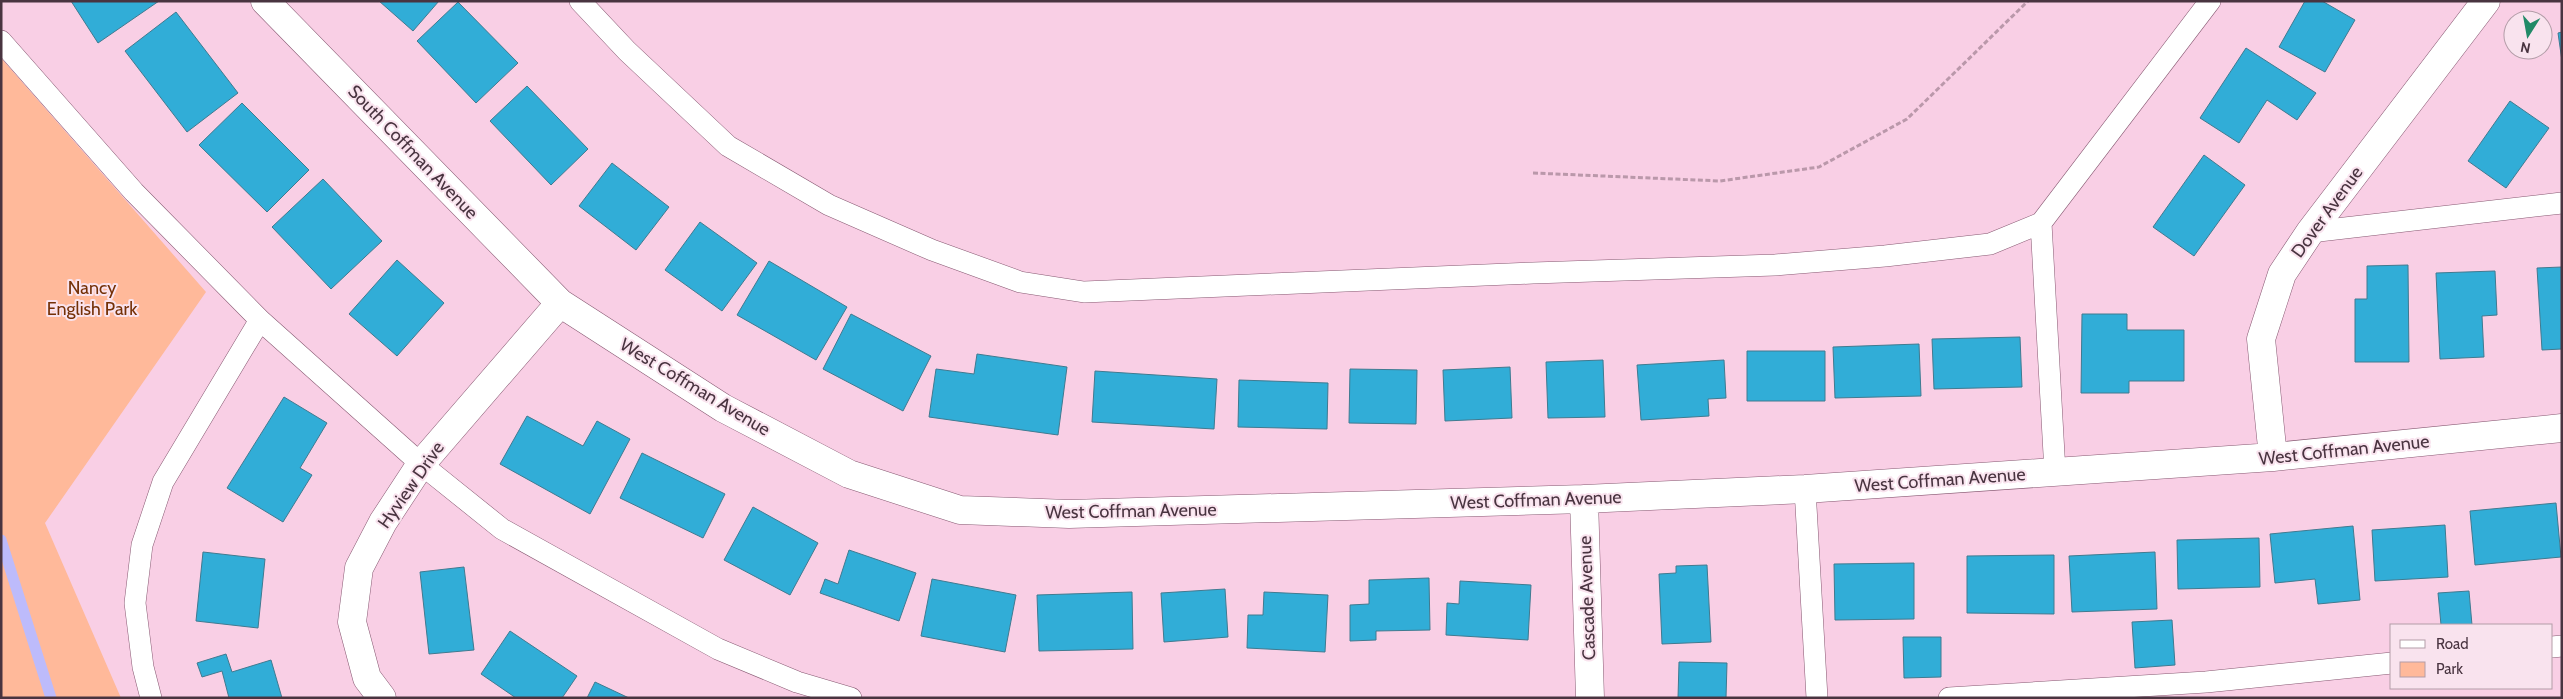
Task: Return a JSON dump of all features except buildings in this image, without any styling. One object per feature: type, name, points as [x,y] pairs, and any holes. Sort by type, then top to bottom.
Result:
[{"type":"street","name":"South Coffman Avenue","points":[[265,1],[560,303]]},
{"type":"street","name":"Dover Avenue","points":[[2273,457],[2261,339],[2282,274],[2310,232],[2486,1]]},
{"type":"street","name":"Hyview Drive","points":[[382,698],[367,678],[352,622],[359,568],[383,522],[421,464],[560,303]]},
{"type":"street","name":"West Coffman Avenue","points":[[560,303],[723,408],[841,470],[960,510],[1069,514],[1805,489],[2273,457],[2562,428]]},
{"type":"street","name":"Cascade Avenue","points":[[1584,498],[1590,698]]},
{"type":"lane","points":[[580,1],[628,51],[728,146],[820,200],[932,250],[1020,282],[1084,292],[1533,272],[1775,265],[1885,256],[1990,244],[2041,223],[2210,1]]},
{"type":"lane","points":[[1,41],[134,192],[260,320],[421,464],[502,529],[718,649],[797,682],[851,698]]},
{"type":"lane","points":[[2310,232],[2562,203]]},
{"type":"lane","points":[[2041,223],[2055,472]]},
{"type":"lane","points":[[152,698],[143,667],[136,603],[142,544],[162,482],[260,320]]},
{"type":"lane","points":[[1805,489],[1817,698]]},
{"type":"lane","points":[[1949,698],[2206,682],[2390,663]]},
{"type":"path","points":[[1533,173],[1720,181],[1818,167],[1907,119],[2028,1]]},
{"type":"green space","name":"Nancy English Park","points":[[1,58],[206,292],[45,523],[121,698],[1,698]]},
{"type":"waterway","points":[[1,540],[51,698]]}]
